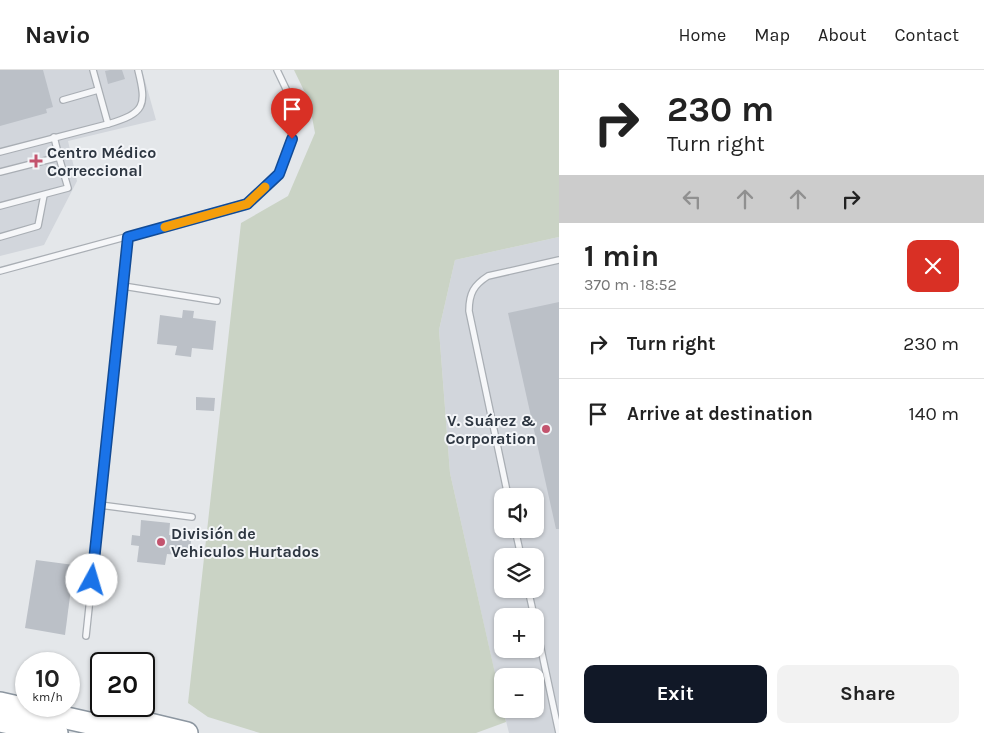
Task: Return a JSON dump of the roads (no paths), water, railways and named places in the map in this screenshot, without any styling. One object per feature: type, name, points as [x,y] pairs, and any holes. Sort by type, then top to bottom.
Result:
[{"type":"highway","points":[[0,688],[15,691]]},
{"type":"highway","points":[[0,703],[133,733]]},
{"type":"highway","points":[[80,707],[186,733]]},
{"type":"highway","points":[[0,721],[57,733]]},
{"type":"lane","points":[[93,70],[108,124]]},
{"type":"lane","points":[[0,152],[125,119],[135,113],[144,99],[138,70]]},
{"type":"lane","points":[[0,271],[247,204],[279,174],[292,139],[287,91],[277,70]]},
{"type":"lane","points":[[63,100],[98,90]]},
{"type":"lane","points":[[0,206],[68,188],[54,138]]},
{"type":"lane","points":[[0,172],[59,157]]},
{"type":"lane","points":[[0,235],[38,226],[44,194]]},
{"type":"lane","points":[[86,636],[128,237]]},
{"type":"lane","points":[[506,488],[469,311],[469,298],[479,282],[488,276],[559,260]]},
{"type":"lane","points":[[122,286],[217,301]]},
{"type":"lane","points":[[100,505],[192,517]]},
{"type":"lane","points":[[543,658],[559,733]]},
{"type":"place","name":"Centro Médico Correccional","points":[[36,161]]},
{"type":"place","name":"V. Suárez & Corporation","points":[[546,429]]},
{"type":"place","name":"División de Vehiculos Hurtados","points":[[161,542]]}]
